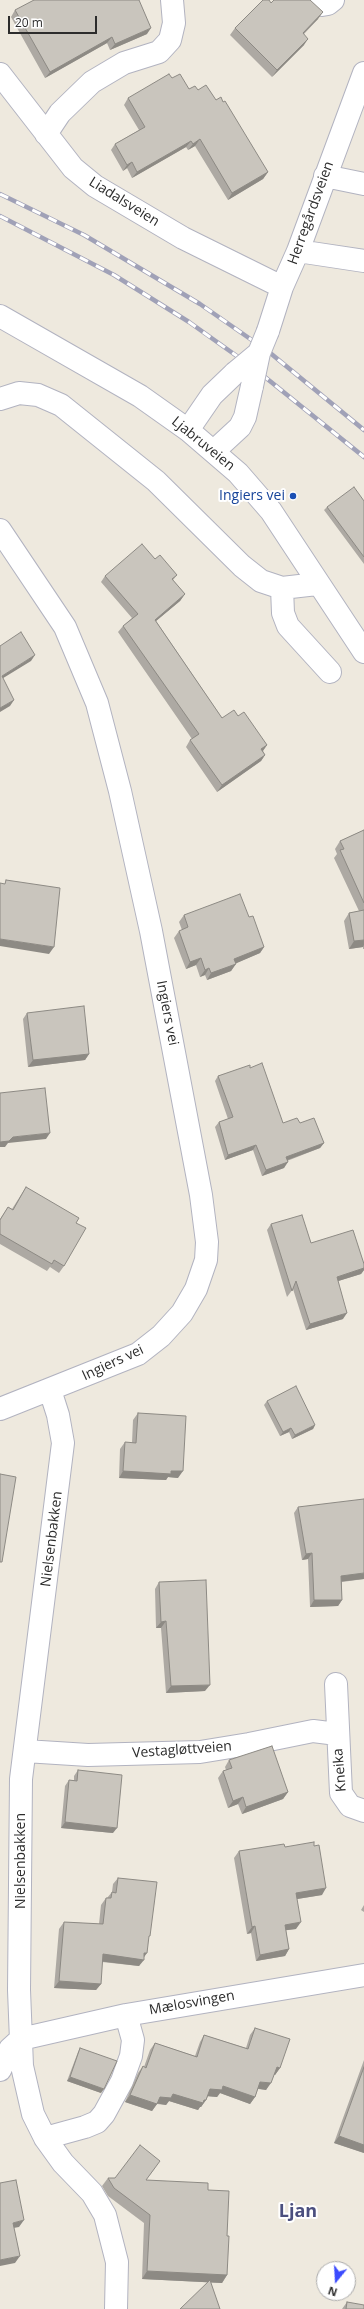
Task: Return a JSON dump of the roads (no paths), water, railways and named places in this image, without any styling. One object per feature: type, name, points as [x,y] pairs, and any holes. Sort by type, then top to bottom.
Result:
[{"type":"street","points":[[46,134],[60,113],[92,82],[124,63],[159,52],[170,40],[174,23],[172,0]]},
{"type":"street","points":[[315,0],[322,5],[328,4],[333,0]]},
{"type":"street","name":"Herregårdsveien","points":[[214,451],[240,427],[245,417],[260,353],[282,287],[298,251],[364,73]]},
{"type":"street","name":"Liadalsveien","points":[[0,74],[74,168],[101,189],[184,238],[282,287]]},
{"type":"street","points":[[325,176],[364,184]]},
{"type":"street","points":[[298,251],[364,261]]},
{"type":"street","name":"Ljabruveien","points":[[0,316],[140,396],[188,430],[214,451],[259,496],[364,652]]},
{"type":"street","points":[[188,430],[212,395],[235,373],[260,353]]},
{"type":"street","points":[[0,398],[19,393],[38,395],[61,405],[156,481],[251,575],[271,586],[282,588],[318,584]]},
{"type":"street","name":"Ingiers vei","points":[[0,530],[66,627],[97,703],[120,791],[151,931],[202,1195],[207,1242],[206,1260],[196,1289],[182,1313],[161,1336],[138,1354],[0,1409]]},
{"type":"street","points":[[282,588],[283,613],[288,626],[330,672]]},
{"type":"street","name":"Nielsenbakken","points":[[50,1390],[58,1415],[63,1443],[21,1779],[19,1990],[22,2066],[33,2114],[45,2138],[63,2163],[92,2193],[105,2215],[117,2262],[116,2309]]},
{"type":"street","name":"Kneika","points":[[336,1684],[341,1794],[350,1806],[364,1811]]},
{"type":"street","name":"Vestagløttveien","points":[[25,1751],[88,1755],[200,1752],[250,1744],[337,1725]]},
{"type":"street","name":"Mælosvingen","points":[[21,2039],[126,2015],[364,1975]]},
{"type":"street","points":[[45,2138],[85,2127],[97,2122],[104,2114],[122,2081],[131,2056],[133,2040],[126,2015]]},
{"type":"street","points":[[0,2070],[10,2049],[21,2039]]},
{"type":"railway","points":[[0,194],[84,235],[200,304],[269,352],[364,430]]},
{"type":"railway","points":[[0,216],[114,275],[189,322],[255,369],[364,457]]},
{"type":"place","name":"Ingiers vei","points":[[293,496]]},
{"type":"district","name":"Ljan","points":[[298,2212]]}]
